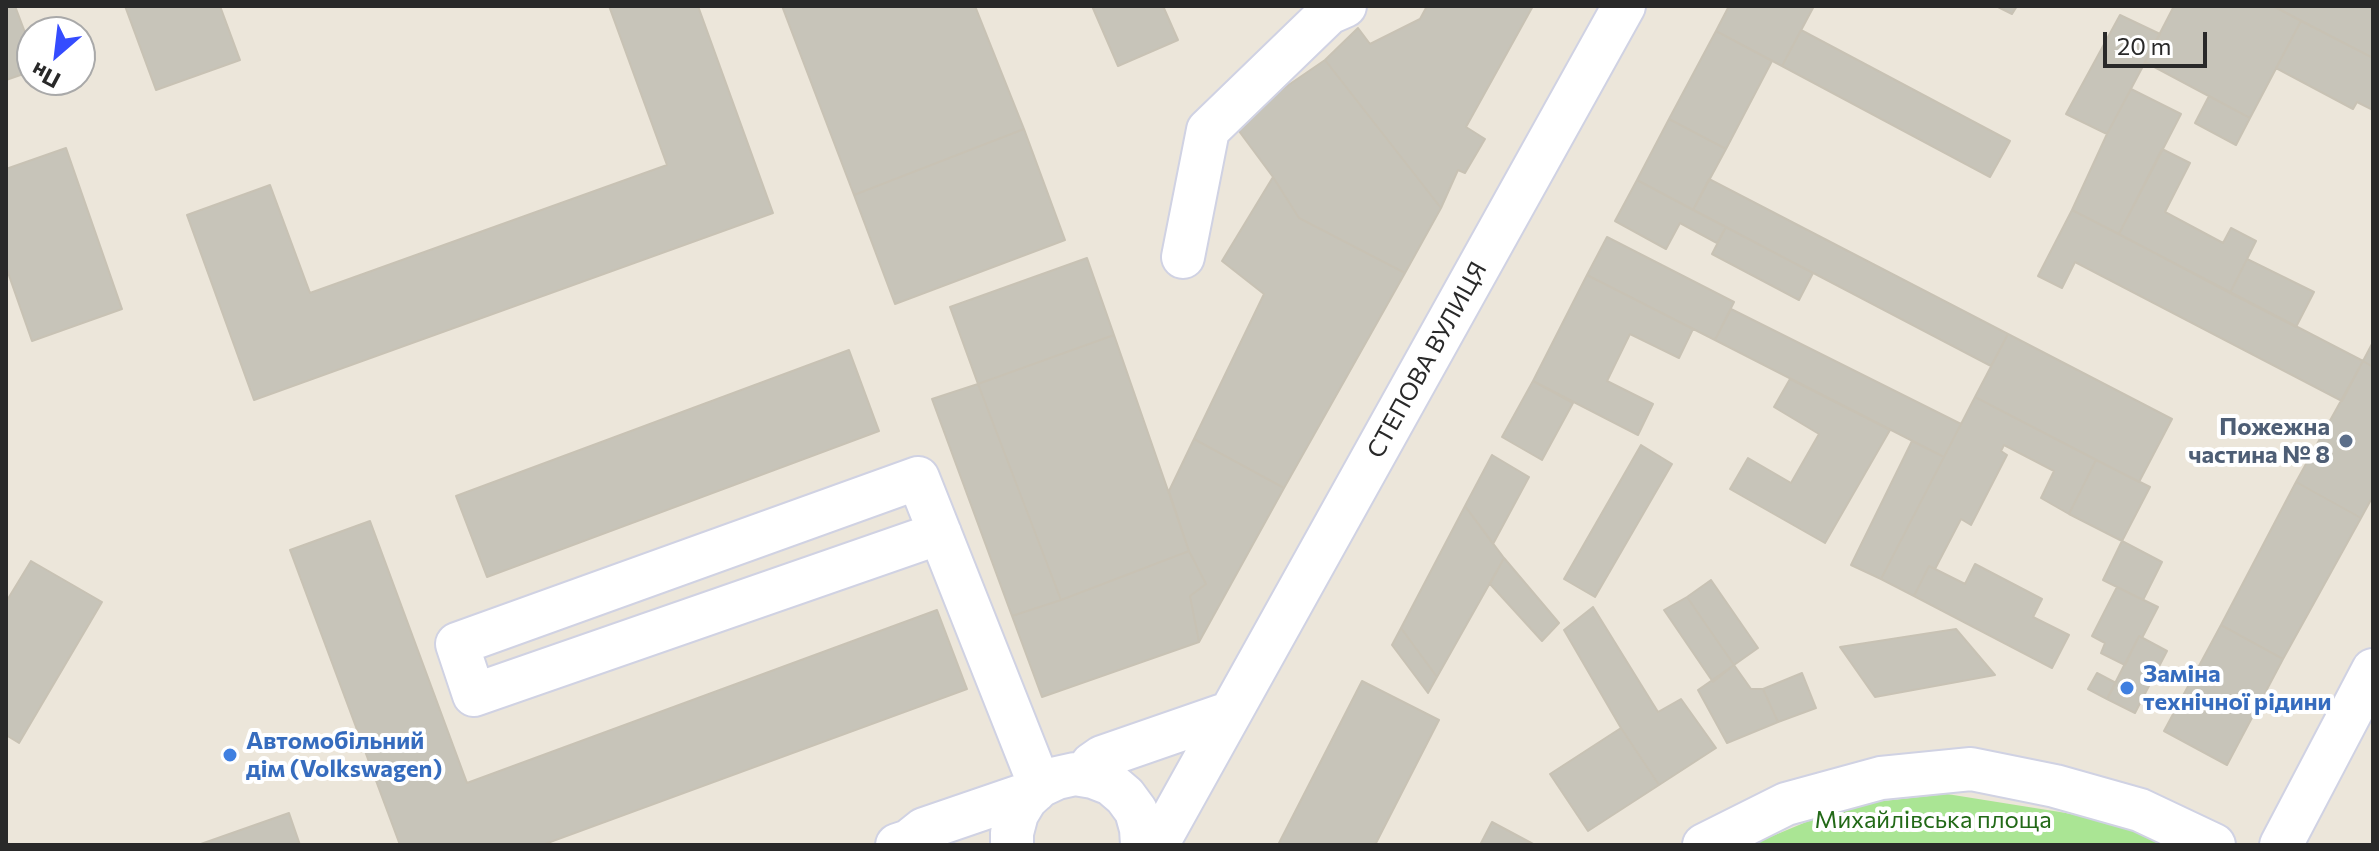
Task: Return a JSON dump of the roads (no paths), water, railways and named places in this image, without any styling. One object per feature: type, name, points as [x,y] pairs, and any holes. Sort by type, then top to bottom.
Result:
[{"type":"street","points":[[1183,257],[1208,130],[1329,13],[1345,6]]},
{"type":"street","name":"СТЕПОВА ВУЛИЦЯ","points":[[1157,845],[1624,6]]},
{"type":"street","points":[[940,533],[474,695],[457,644],[918,478],[940,533],[1037,788]]},
{"type":"street","points":[[2281,845],[2373,670]]},
{"type":"street","points":[[1084,775],[1102,757],[1229,713]]},
{"type":"street","points":[[1704,845],[1786,804],[1881,778],[1971,769],[2055,786],[2140,810],[2214,845]]},
{"type":"street","points":[[907,844],[924,829],[1057,778],[1075,774],[1111,784],[1125,796],[1136,811],[1142,845]]},
{"type":"street","points":[[1012,845],[1017,814],[1037,788]]},
{"type":"place","name":"Пожежна частина № 8","points":[[2346,441]]},
{"type":"place","name":"Заміна технічної рідини","points":[[2127,688]]},
{"type":"place","name":"Автомобільний дім (Volkswagen)","points":[[230,755]]},
{"type":"park label","name":"Михайлівська площа","points":[[1933,820]]}]
